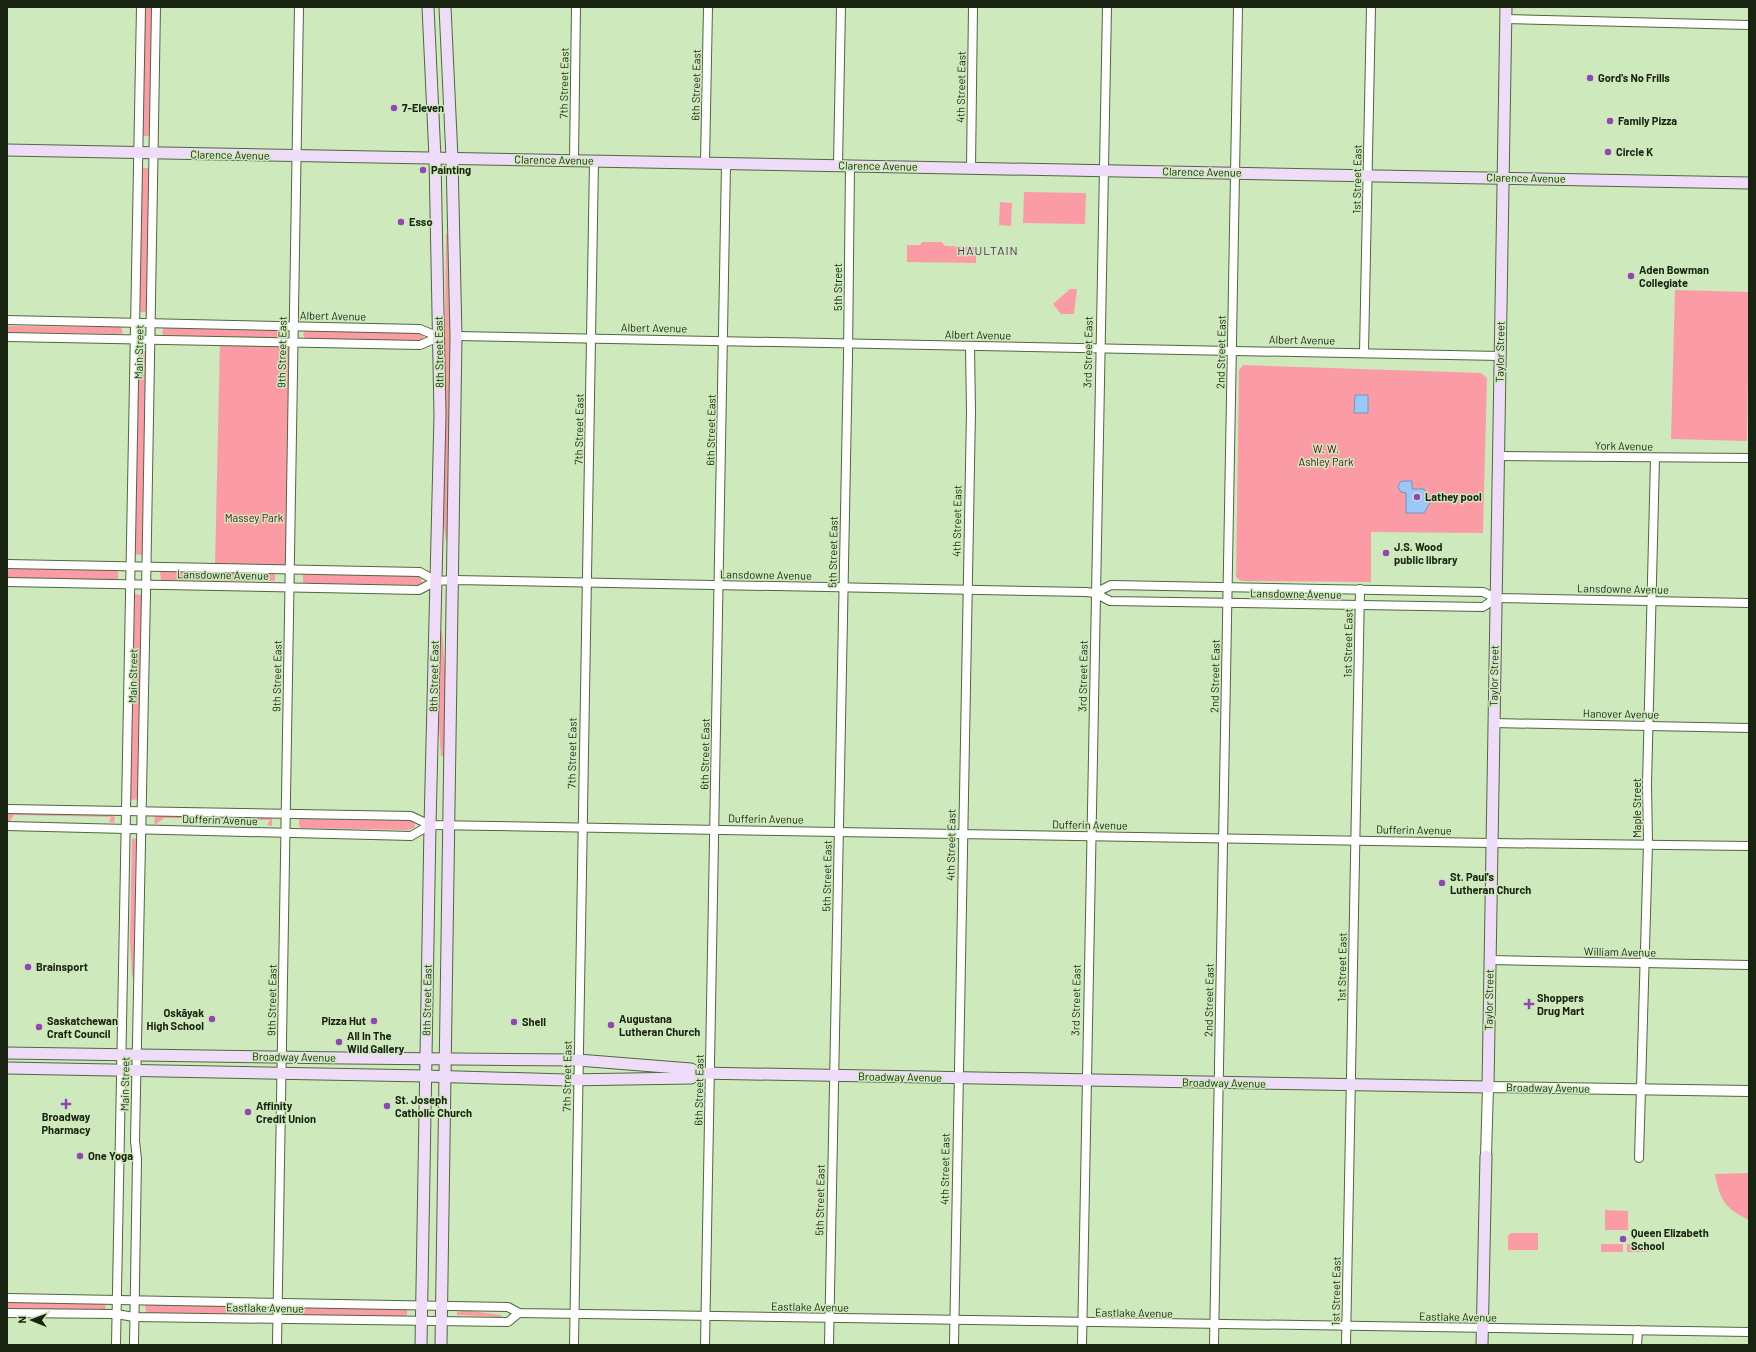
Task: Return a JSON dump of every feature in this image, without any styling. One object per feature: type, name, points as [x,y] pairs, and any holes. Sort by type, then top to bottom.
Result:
[{"type":"main road","name":"8th Street East","points":[[421,1345],[430,825],[440,415],[440,337],[435,158],[428,7]]},
{"type":"main road","name":"8th Street East","points":[[441,1345],[454,580],[456,336],[452,158],[446,7]]},
{"type":"main road","name":"Taylor Street","points":[[1488,1087],[1506,7]]},
{"type":"main road","name":"Clarence Avenue","points":[[7,150],[1503,177],[1749,183]]},
{"type":"main road","name":"Broadway Avenue","points":[[7,1053],[578,1060],[691,1069],[705,1073],[1351,1086],[1488,1087]]},
{"type":"main road","name":"Broadway Avenue","points":[[7,1068],[578,1080],[691,1078],[705,1073]]},
{"type":"main road","name":"Taylor Street","points":[[1482,1345],[1486,1156]]},
{"type":"street","name":"Main Street","points":[[116,1345],[116,1314],[118,1301],[130,566],[136,340],[135,324],[141,7]]},
{"type":"street","name":"Main Street","points":[[134,1345],[137,1160],[134,1141],[146,585],[156,7]]},
{"type":"street","name":"9th Street East","points":[[277,1345],[299,7]]},
{"type":"street","name":"7th Street East","points":[[574,160],[576,7]]},
{"type":"street","name":"6th Street East","points":[[705,163],[708,7]]},
{"type":"street","points":[[838,166],[841,7]]},
{"type":"street","name":"4th Street East","points":[[971,168],[973,7]]},
{"type":"street","name":"3rd Street East","points":[[1082,1345],[1106,7]]},
{"type":"street","name":"2nd Street East","points":[[1214,1345],[1238,7]]},
{"type":"street","name":"1st Street East","points":[[1364,352],[1371,7]]},
{"type":"street","points":[[1505,19],[1749,25]]},
{"type":"street","name":"7th Street East","points":[[574,1345],[594,160]]},
{"type":"street","name":"6th Street East","points":[[705,1345],[705,1073],[714,829],[726,164]]},
{"type":"street","name":"5th Street","points":[[847,408],[850,166]]},
{"type":"street","name":"Albert Avenue","points":[[7,320],[135,324],[420,329],[440,337]]},
{"type":"street","name":"Albert Avenue","points":[[456,336],[1231,351],[1364,352],[1500,356]]},
{"type":"street","points":[[7,337],[420,345],[440,337]]},
{"type":"street","name":"4th Street East","points":[[954,1345],[962,834],[971,411],[970,346]]},
{"type":"street","name":"5th Street East","points":[[829,1345],[847,408]]},
{"type":"street","name":"York Avenue","points":[[1498,456],[1749,458]]},
{"type":"street","name":"Maple Street","points":[[1639,1158],[1643,964],[1648,844],[1651,601],[1655,458]]},
{"type":"street","name":"Lansdowne Avenue","points":[[7,564],[420,572],[436,581]]},
{"type":"street","name":"Lansdowne Avenue","points":[[7,582],[419,590],[436,581],[454,580],[586,584],[1095,593],[1110,601],[1360,606],[1483,607],[1496,598]]},
{"type":"street","name":"Lansdowne Avenue","points":[[1095,593],[1111,584],[1483,592],[1496,598],[1749,603]]},
{"type":"street","name":"1st Street East","points":[[1346,1345],[1360,589]]},
{"type":"street","name":"Hanover Avenue","points":[[1494,723],[1749,728]]},
{"type":"street","name":"Dufferin Avenue","points":[[7,809],[411,816],[430,825],[1749,846]]},
{"type":"street","name":"Dufferin Avenue","points":[[7,826],[411,836],[430,825]]},
{"type":"street","name":"William Avenue","points":[[1490,960],[1749,965]]},
{"type":"street","name":"Broadway Avenue","points":[[1488,1087],[1749,1091]]},
{"type":"street","name":"Taylor Street","points":[[1486,1156],[1488,1087]]},
{"type":"street","name":"Eastlake Avenue","points":[[7,1298],[118,1301],[135,1300],[508,1306],[520,1313],[706,1317],[1749,1332]]},
{"type":"street","name":"Eastlake Avenue","points":[[7,1313],[116,1314],[134,1317],[508,1322],[520,1313]]},
{"type":"street","points":[[1637,1345],[1638,1330]]},
{"type":"green space","points":[[144,7],[152,7],[150,136],[141,136]]},
{"type":"green space","points":[[142,168],[152,168],[146,312],[140,312]]},
{"type":"green space","points":[[1024,192],[1086,193],[1085,224],[1023,223]]},
{"type":"green space","points":[[1000,202],[1012,203],[1011,226],[999,225]]},
{"type":"green space","points":[[446,234],[448,234],[452,306],[447,541],[443,521]]},
{"type":"green space","points":[[922,242],[942,242],[945,246],[976,247],[976,263],[907,262],[907,245],[920,245]]},
{"type":"green space","points":[[1070,289],[1077,289],[1074,314],[1061,314],[1053,304]]},
{"type":"green space","points":[[1675,290],[1749,292],[1747,441],[1671,439]]},
{"type":"green space","points":[[7,326],[121,327],[123,333],[7,332]]},
{"type":"green space","points":[[164,328],[281,330],[284,334],[279,338],[164,335],[162,334]]},
{"type":"green space","points":[[304,331],[422,333],[424,338],[418,341],[306,339],[303,335]]},
{"type":"green space","name":"Massey Park","points":[[220,341],[293,343],[290,569],[215,567]]},
{"type":"green space","points":[[139,351],[146,351],[142,555],[135,554]]},
{"type":"green space","name":"W. W. Ashley Park","points":[[1243,365],[1481,373],[1487,378],[1483,533],[1371,532],[1371,582],[1241,581],[1236,577],[1239,370]]},
{"type":"green space","points":[[7,568],[117,570],[118,578],[116,580],[7,578]]},
{"type":"green space","points":[[161,571],[273,573],[275,575],[275,581],[161,580]]},
{"type":"green space","points":[[303,574],[421,575],[422,585],[304,584]]},
{"type":"green space","points":[[135,594],[142,595],[138,799],[132,800],[130,797]]},
{"type":"green space","points":[[440,631],[442,631],[445,669],[444,756],[441,756],[439,726]]},
{"type":"green space","points":[[7,813],[111,815],[115,817],[114,823],[109,822],[111,817],[14,815],[10,821],[7,821]]},
{"type":"green space","points":[[155,815],[272,818],[272,825],[267,825],[270,820],[164,818],[156,824],[154,823]]},
{"type":"green space","points":[[299,819],[408,820],[413,821],[415,825],[414,828],[408,830],[301,828],[299,826]]},
{"type":"green space","points":[[135,838],[134,980],[132,975],[130,941],[132,839]]},
{"type":"green space","points":[[1749,1173],[1749,1220],[1734,1211],[1724,1202],[1721,1197],[1715,1174]]},
{"type":"green space","points":[[1605,1210],[1628,1211],[1628,1230],[1605,1230]]},
{"type":"green space","points":[[1511,1233],[1538,1233],[1538,1250],[1508,1250],[1508,1236]]},
{"type":"green space","points":[[1601,1244],[1623,1244],[1623,1252],[1601,1252]]},
{"type":"green space","points":[[1627,1244],[1648,1244],[1648,1252],[1627,1252]]},
{"type":"green space","points":[[7,1302],[106,1305],[105,1310],[7,1308]]},
{"type":"green space","points":[[145,1304],[263,1306],[263,1314],[146,1313]]},
{"type":"green space","points":[[290,1306],[405,1307],[407,1309],[407,1315],[405,1317],[290,1315]]},
{"type":"green space","points":[[464,1310],[501,1315],[501,1317],[457,1315],[457,1312]]},
{"type":"water","points":[[1355,395],[1368,395],[1368,413],[1354,413]]},
{"type":"water","name":"Lathey pool","points":[[1412,481],[1412,489],[1424,489],[1431,501],[1424,513],[1406,513],[1406,493],[1401,492],[1398,487],[1400,482]]},
{"type":"place","name":"Gord's No Frills","points":[[1590,78]]},
{"type":"place","name":"7-Eleven","points":[[394,108]]},
{"type":"place","name":"Family Pizza","points":[[1610,121]]},
{"type":"place","name":"Circle K","points":[[1608,152]]},
{"type":"place","name":"Painting","points":[[423,170]]},
{"type":"place","name":"Esso","points":[[401,222]]},
{"type":"place","name":"Aden Bowman Collegiate","points":[[1631,276]]},
{"type":"place","name":"Lathey pool","points":[[1417,497]]},
{"type":"place","name":"J.S. Wood public library","points":[[1386,553]]},
{"type":"place","name":"St. Paul's Lutheran Church","points":[[1442,883]]},
{"type":"place","name":"Brainsport","points":[[28,967]]},
{"type":"place","name":"Shoppers Drug Mart","points":[[1529,1004]]},
{"type":"place","name":"Oskāyak High School","points":[[212,1019]]},
{"type":"place","name":"Pizza Hut","points":[[374,1021]]},
{"type":"place","name":"Shell","points":[[514,1022]]},
{"type":"place","name":"Augustana Lutheran Church","points":[[611,1025]]},
{"type":"place","name":"Saskatchewan Craft Council","points":[[39,1027]]},
{"type":"place","name":"All In The Wild Gallery","points":[[339,1042]]},
{"type":"place","name":"Broadway Pharmacy","points":[[66,1104]]},
{"type":"place","name":"St. Joseph Catholic Church","points":[[387,1106]]},
{"type":"place","name":"Affinity Credit Union","points":[[248,1112]]},
{"type":"place","name":"One Yoga","points":[[80,1156]]},
{"type":"place","name":"Queen Elizabeth School","points":[[1623,1239]]},
{"type":"district","name":"HAULTAIN","points":[[988,251]]}]
